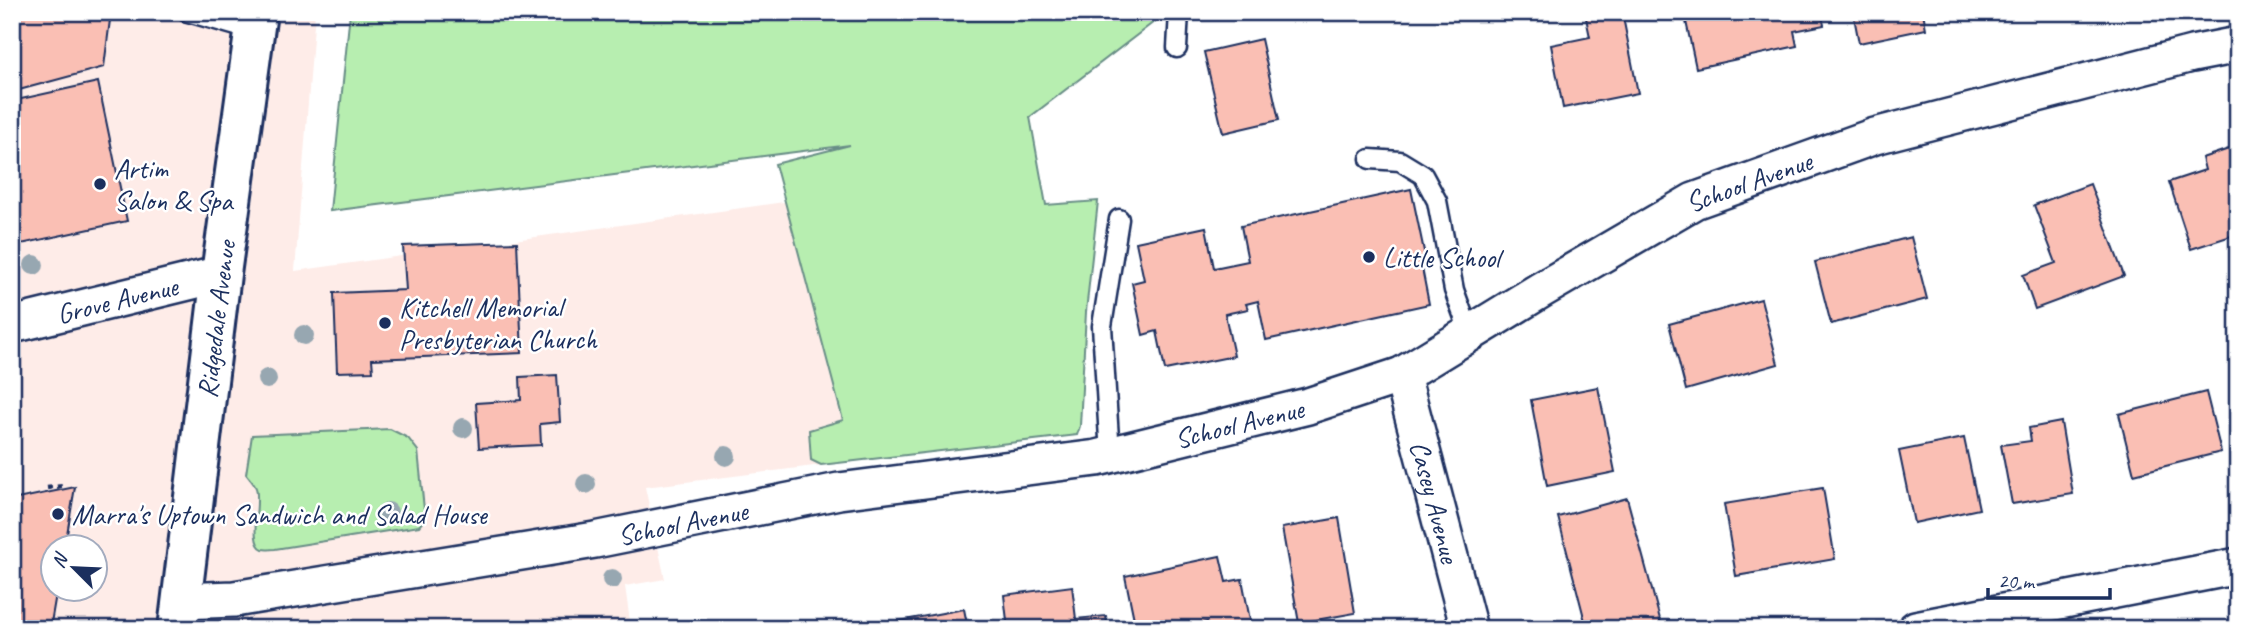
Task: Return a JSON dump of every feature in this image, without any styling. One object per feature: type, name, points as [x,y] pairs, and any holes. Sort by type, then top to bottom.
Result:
[{"type":"main road","name":"Ridgedale Avenue","points":[[180,615],[221,274],[255,22]]},
{"type":"street","name":"School Avenue","points":[[180,615],[233,599],[595,540],[839,491],[1097,458],[1308,406],[1402,374],[1695,201],[1875,136],[2192,54],[2238,45]]},
{"type":"street","name":"Grove Avenue","points":[[12,325],[221,274]]},
{"type":"street","name":"Casey Avenue","points":[[1402,374],[1469,629]]},
{"type":"street","points":[[1916,629],[2238,566]]},
{"type":"lane","points":[[188,12],[255,22]]},
{"type":"lane","points":[[1177,48],[1179,12]]},
{"type":"lane","points":[[1370,159],[1400,161],[1423,175],[1437,201],[1454,290],[1470,334]]},
{"type":"lane","points":[[1110,454],[1102,326],[1119,219]]},
{"type":"path","points":[[47,488],[63,486]]},
{"type":"shaded area","points":[[12,12],[315,12],[295,271],[798,200],[878,458],[645,487],[665,579],[625,586],[631,629],[12,629]]},
{"type":"green space","points":[[350,12],[1167,12],[1030,117],[1046,205],[1098,201],[1086,312],[1080,426],[1077,435],[821,465],[811,460],[809,430],[843,420],[775,164],[850,145],[330,211]]},
{"type":"green space","points":[[390,429],[408,438],[418,451],[425,519],[419,526],[275,549],[263,549],[259,546],[256,539],[256,488],[246,474],[252,435]]},
{"type":"building","points":[[12,12],[111,12],[104,67],[19,90],[12,65]]},
{"type":"building","points":[[1622,12],[1638,93],[1563,108],[1551,45],[1590,37],[1585,13]]},
{"type":"building","points":[[1684,12],[1821,12],[1824,25],[1794,31],[1797,46],[1696,68]]},
{"type":"building","points":[[1853,12],[1923,12],[1926,29],[1859,43]]},
{"type":"building","points":[[1261,39],[1279,120],[1223,133],[1204,52]]},
{"type":"building","points":[[98,82],[127,221],[12,246],[12,101]]},
{"type":"building","points":[[2238,146],[2238,245],[2234,247],[2231,236],[2191,249],[2169,182],[2205,170],[2202,158]]},
{"type":"building","points":[[2090,184],[2124,276],[2035,309],[2023,275],[2056,263],[2034,205]]},
{"type":"building","points":[[1411,189],[1426,261],[1421,263],[1429,304],[1266,340],[1258,301],[1246,304],[1248,309],[1225,314],[1234,356],[1165,370],[1157,331],[1143,335],[1132,283],[1144,280],[1136,242],[1206,227],[1214,268],[1248,261],[1241,226]]},
{"type":"building","points":[[1911,237],[1927,299],[1831,324],[1815,262]]},
{"type":"building","points":[[517,242],[522,353],[372,359],[373,371],[337,372],[334,293],[406,290],[403,246]]},
{"type":"building","points":[[1761,299],[1778,364],[1686,390],[1669,324]]},
{"type":"building","points":[[557,375],[560,422],[540,424],[541,445],[479,448],[476,403],[521,400],[520,377]]},
{"type":"building","points":[[1598,387],[1615,472],[1547,486],[1531,400]]},
{"type":"building","points":[[2206,392],[2221,452],[2134,474],[2119,414]]},
{"type":"building","points":[[2061,422],[2073,494],[2012,504],[2001,445],[2031,441],[2029,428]]},
{"type":"building","points":[[1964,438],[1979,509],[1914,523],[1899,451]]},
{"type":"building","points":[[75,487],[67,532],[38,532],[38,602],[55,602],[50,629],[12,629],[12,500]]},
{"type":"building","points":[[1823,488],[1835,559],[1736,576],[1724,504]]},
{"type":"building","points":[[1627,498],[1661,623],[1639,629],[1587,629],[1558,517]]},
{"type":"building","points":[[1339,518],[1355,613],[1299,623],[1282,528]]},
{"type":"building","points":[[1220,556],[1226,582],[1242,579],[1251,625],[1233,629],[1208,629],[1207,622],[1175,629],[1136,629],[1125,576]]},
{"type":"building","points":[[1072,586],[1076,619],[1106,616],[1108,629],[1008,629],[1004,595]]},
{"type":"building","points":[[964,609],[968,629],[895,629],[894,622]]},
{"type":"place","name":"Artim Salon & Spa","points":[[100,184]]},
{"type":"place","name":"Little School","points":[[1369,257]]},
{"type":"place","name":"Kitchell Memorial Presbyterian Church","points":[[385,323]]},
{"type":"place","name":"Marra's Uptown Sandwich and Salad House","points":[[58,514]]}]
